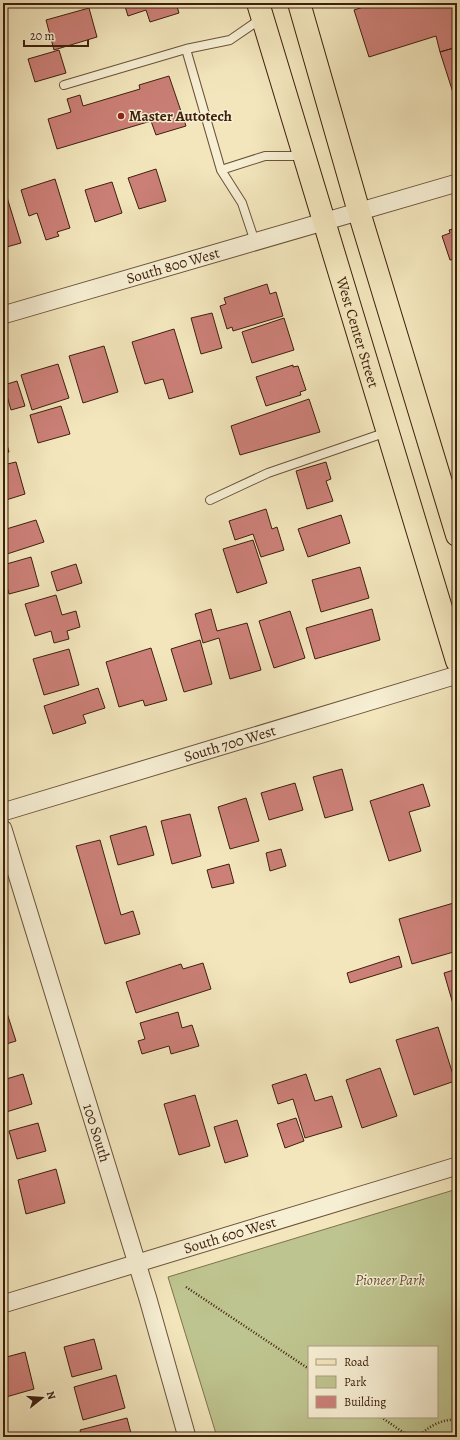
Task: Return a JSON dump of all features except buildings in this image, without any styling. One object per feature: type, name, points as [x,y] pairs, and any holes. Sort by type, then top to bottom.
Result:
[{"type":"main road","name":"West Center Street","points":[[299,3],[388,432],[457,662]]},
{"type":"main road","name":"West Center Street","points":[[260,10],[303,156],[342,216],[457,535]]},
{"type":"street","name":"South 800 West","points":[[3,315],[457,183]]},
{"type":"street","name":"South 700 West","points":[[3,812],[457,675]]},
{"type":"street","name":"100 South","points":[[3,829],[136,1263],[187,1437]]},
{"type":"street","name":"South 600 West","points":[[3,1304],[457,1166]]},
{"type":"lane","points":[[64,85],[186,49],[230,40],[260,10]]},
{"type":"lane","points":[[186,49],[221,170],[242,203],[255,242]]},
{"type":"lane","points":[[221,170],[265,156],[303,156]]},
{"type":"lane","points":[[210,500],[268,473],[388,432]]},
{"type":"path","points":[[186,1287],[308,1368]]},
{"type":"path","points":[[382,1418],[410,1437]]},
{"type":"path","points":[[419,1437],[422,1432],[442,1421],[457,1420]]},
{"type":"green space","name":"Pioneer Park","points":[[457,1189],[457,1437],[217,1437],[168,1277]]},
{"type":"place","name":"Master Autotech","points":[[121,116]]}]
